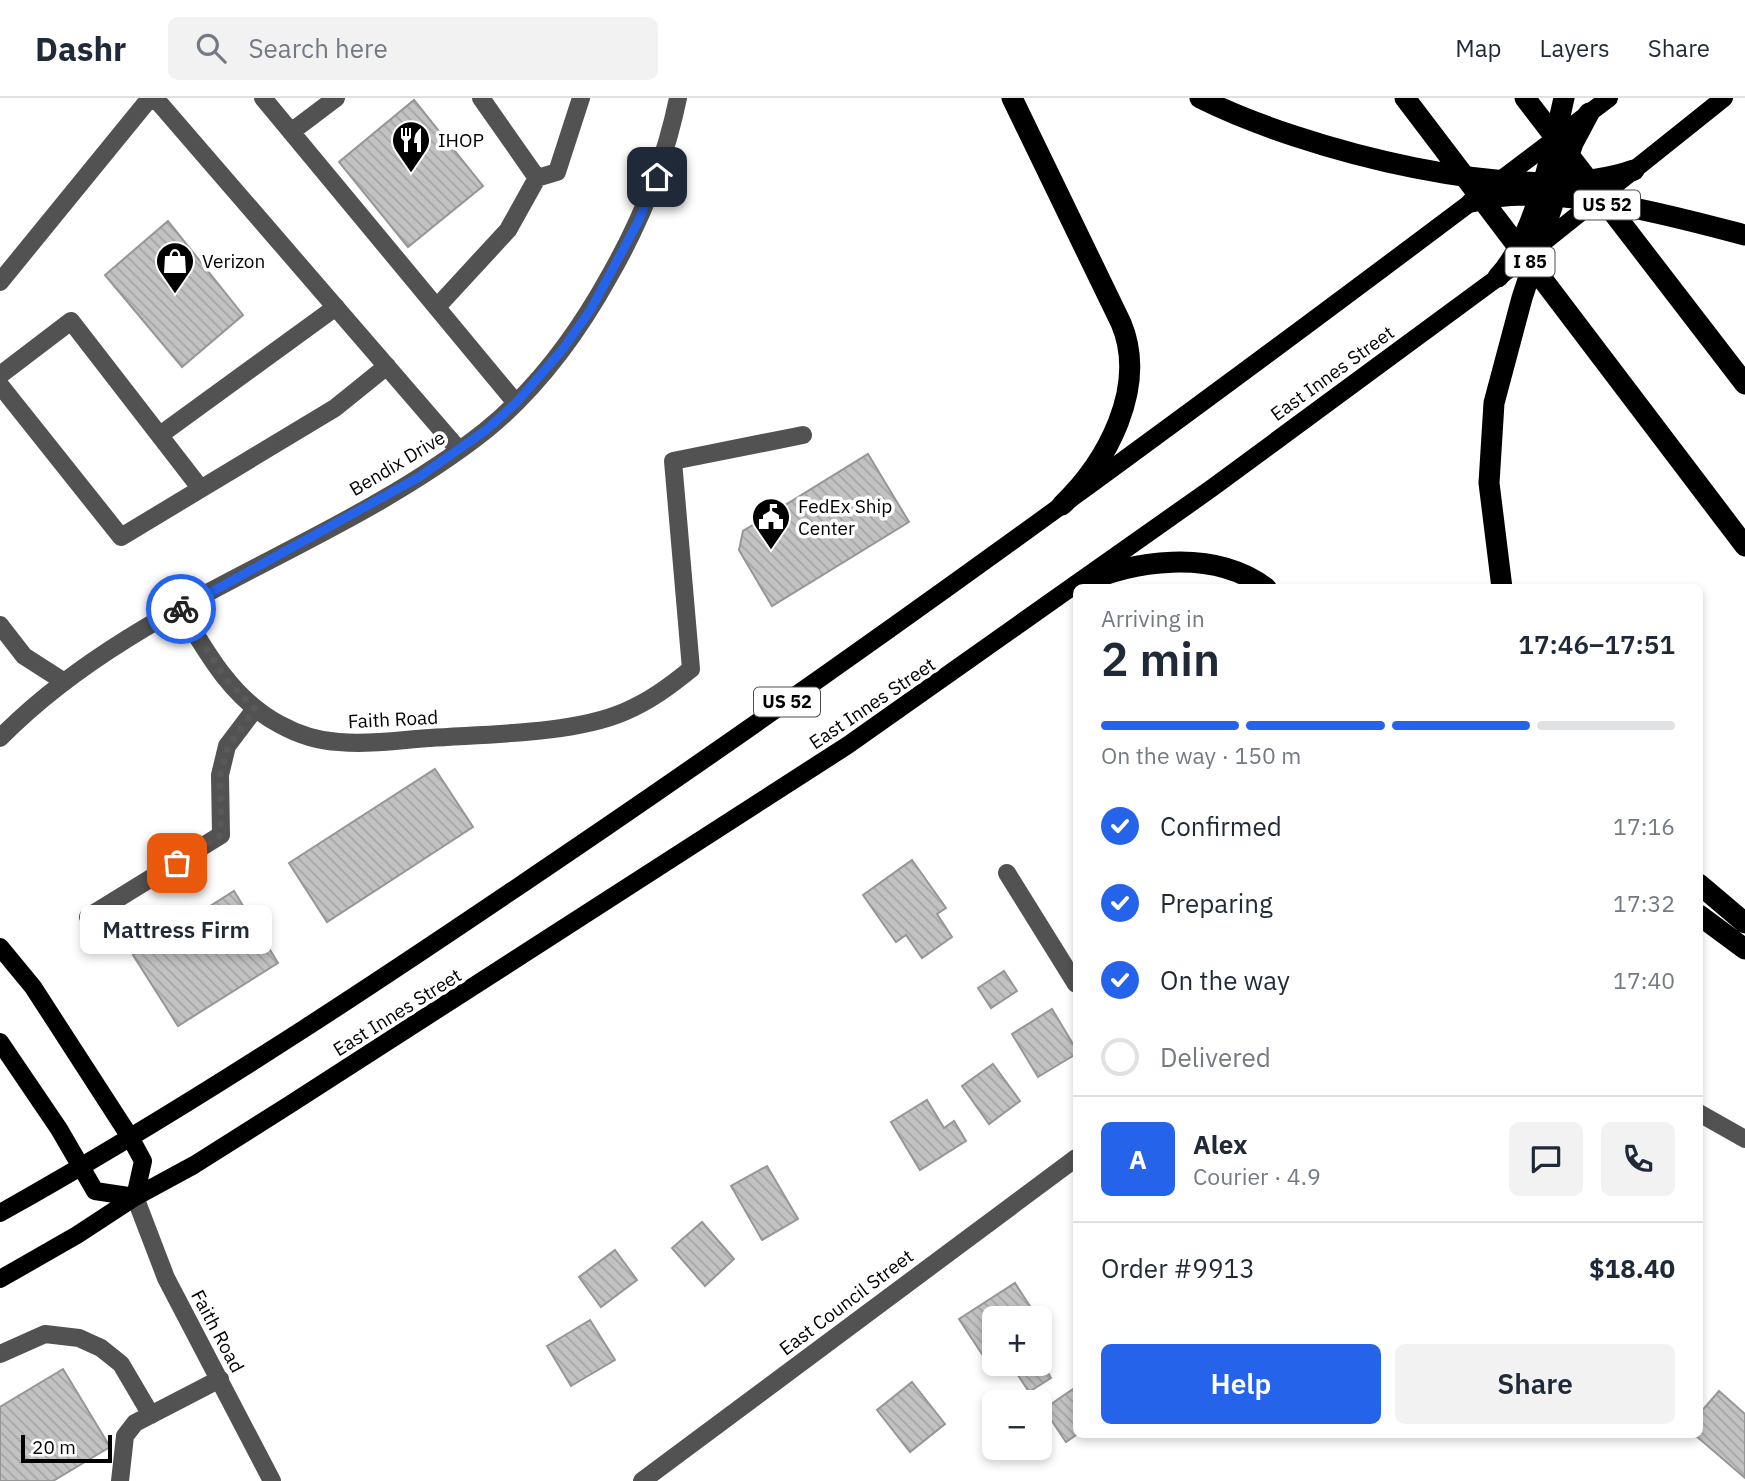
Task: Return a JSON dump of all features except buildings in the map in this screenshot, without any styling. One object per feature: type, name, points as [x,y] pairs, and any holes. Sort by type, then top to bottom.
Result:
[{"type":"highway","points":[[1012,98],[1121,323],[1127,346],[1126,387],[1114,433],[1090,475],[1062,505]]},
{"type":"highway","points":[[1200,98],[1269,129],[1321,146],[1388,161],[1549,189],[1634,170]]},
{"type":"highway","name":"I 85","points":[[1405,98],[1745,545]]},
{"type":"highway","points":[[1525,98],[1745,384]]},
{"type":"highway","points":[[1501,584],[1490,510],[1490,428],[1500,374],[1539,247],[1549,189],[1553,141],[1564,98]]},
{"type":"highway","points":[[1499,277],[1520,246],[1589,113]]},
{"type":"highway","name":"US 52","points":[[1468,203],[1549,189],[1594,203],[1745,235]]},
{"type":"highway","points":[[1082,584],[1118,571],[1191,563],[1226,567],[1260,584]]},
{"type":"highway","points":[[1703,887],[1745,923]]},
{"type":"highway","points":[[1703,918],[1745,950]]},
{"type":"main road","name":"East Innes Street","points":[[0,1213],[130,1137],[283,1041],[516,888],[745,731],[1062,505],[1332,307],[1609,98]]},
{"type":"main road","name":"East Innes Street","points":[[1079,584],[1539,247],[1724,98]]},
{"type":"main road","name":"East Innes Street","points":[[0,1279],[78,1236],[135,1197],[270,1117],[709,837],[906,706],[1073,588]]},
{"type":"main road","points":[[0,947],[33,987],[143,1161],[135,1197],[95,1191],[82,1165],[0,1042]]},
{"type":"street","points":[[0,282],[152,98],[459,450]]},
{"type":"street","points":[[263,98],[516,403]]},
{"type":"street","points":[[291,132],[336,98]]},
{"type":"street","points":[[481,98],[537,178]]},
{"type":"street","points":[[437,307],[508,230],[537,178],[557,172],[581,98]]},
{"type":"street","name":"Bendix Drive","points":[[0,738],[63,681],[120,642],[376,502],[459,450],[516,403],[563,349],[591,309],[615,266],[657,177],[678,98]]},
{"type":"street","points":[[160,435],[336,307]]},
{"type":"street","points":[[0,375],[71,321],[201,489]]},
{"type":"street","points":[[0,385],[121,537],[335,408],[387,366]]},
{"type":"street","name":"Faith Road","points":[[180,608],[225,678],[255,709],[278,724],[315,738],[364,742],[582,724],[624,712],[661,693],[691,669],[673,461],[803,435]]},
{"type":"street","points":[[0,625],[24,656],[63,681]]},
{"type":"street","points":[[88,917],[221,835],[220,775],[228,747],[255,709]]},
{"type":"street","points":[[1007,873],[1073,979]]},
{"type":"street","points":[[1703,1115],[1745,1139]]},
{"type":"street","name":"East Council Street","points":[[642,1481],[1073,1159]]},
{"type":"street","name":"Faith Road","points":[[135,1197],[166,1278],[272,1481]]},
{"type":"street","points":[[0,1354],[45,1334],[79,1338],[101,1348],[121,1364],[151,1415]]},
{"type":"street","points":[[120,1481],[125,1436],[135,1423],[220,1379]]},
{"type":"way so far","points":[[177,863],[221,835],[220,775],[228,747],[255,709],[225,678],[181,609]]},
{"type":"place","name":"IHOP","points":[[411,174]]},
{"type":"place","name":"Verizon","points":[[175,295]]},
{"type":"place","name":"FedEx Ship Center","points":[[771,551]]},
{"type":"place","name":"Mattress Firm","points":[[177,863]]},
{"type":"route","points":[[181,609],[419,477],[486,430],[516,403],[563,349],[591,309],[638,222],[657,177]]}]
